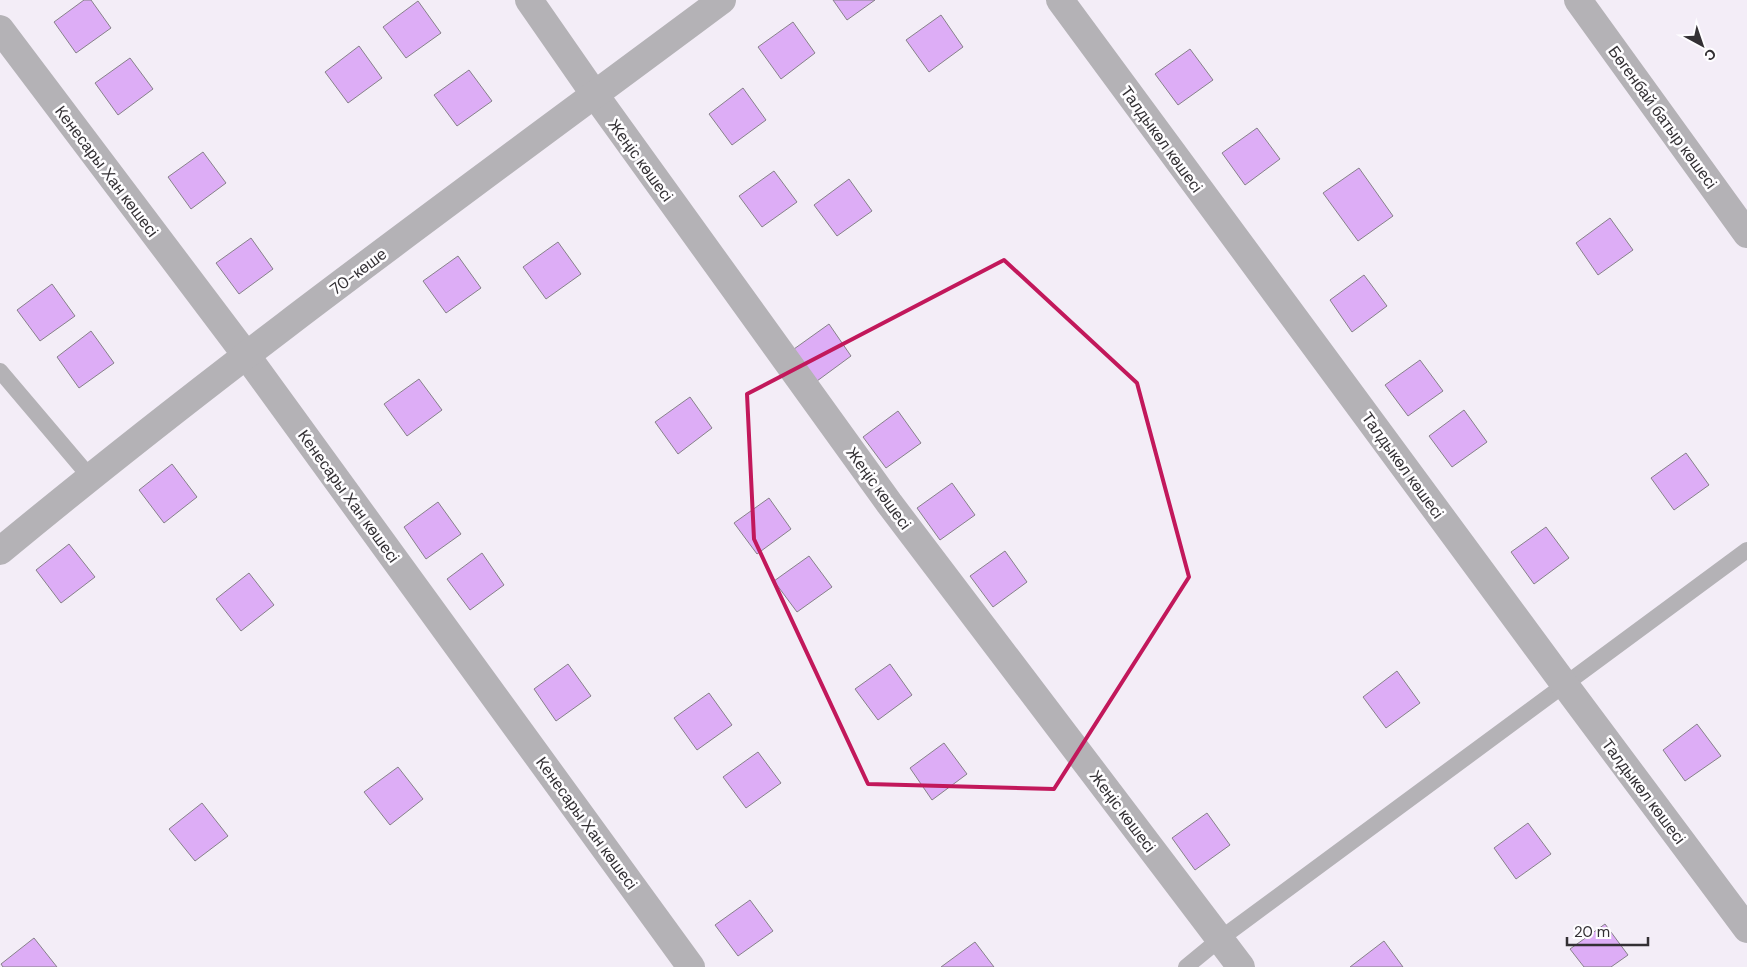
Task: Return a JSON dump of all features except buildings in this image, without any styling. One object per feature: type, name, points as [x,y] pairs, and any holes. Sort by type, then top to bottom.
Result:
[{"type":"street","name":"Жеңіс көшесі","points":[[528,0],[594,95],[889,503],[1241,967]]},
{"type":"street","name":"70-көше","points":[[0,551],[90,477],[246,355],[722,0]]},
{"type":"street","name":"Талдыкөл көшесі","points":[[1060,0],[1747,929]]},
{"type":"street","name":"Бөгенбай батыр көшесі","points":[[1578,0],[1747,234]]},
{"type":"street","name":"Кенесары Хан көшесі","points":[[0,29],[246,355],[691,967]]},
{"type":"lane","points":[[0,372],[90,477]]},
{"type":"lane","points":[[1186,967],[1220,939],[1747,550]]},
{"type":"highlighted area","points":[[1004,260],[1137,383],[1189,577],[1054,789],[868,784],[754,539],[747,394]]}]
